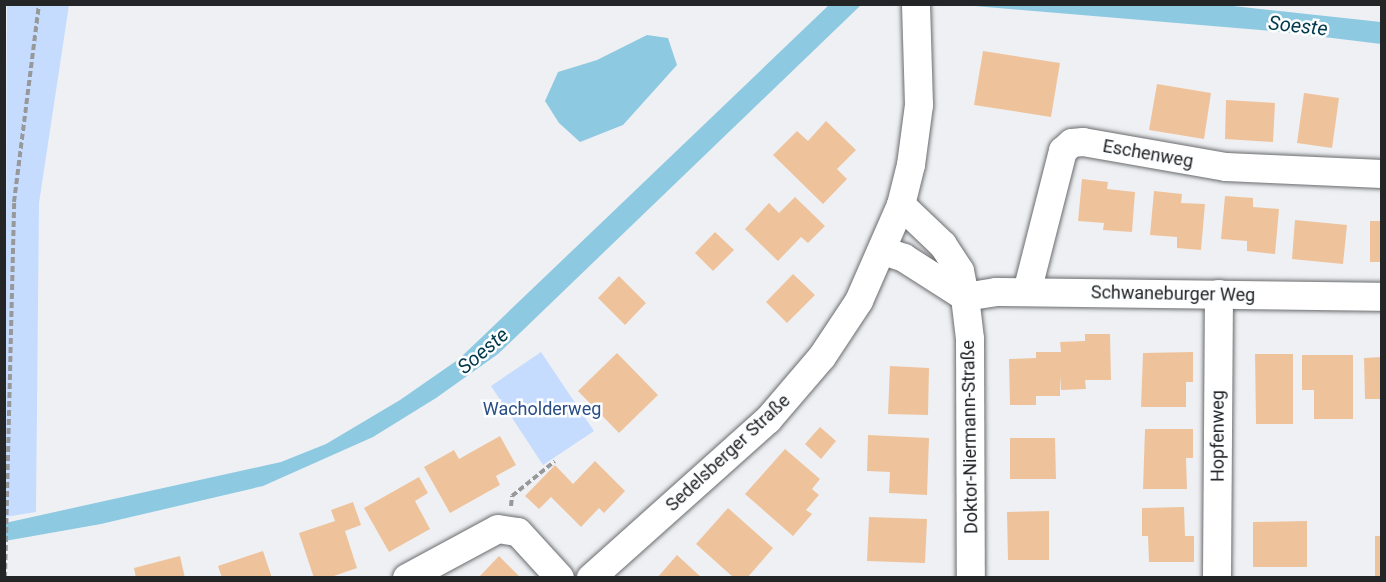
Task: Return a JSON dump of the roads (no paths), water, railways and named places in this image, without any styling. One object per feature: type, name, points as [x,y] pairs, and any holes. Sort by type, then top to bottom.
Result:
[{"type":"street","name":"Sedelsberger Straße","points":[[591,578],[768,420],[822,357],[859,301],[883,251],[901,205],[919,105],[917,13]]},
{"type":"street","name":"Eschenweg","points":[[1027,292],[1063,151],[1072,143],[1083,142],[1226,167],[1382,174]]},
{"type":"street","name":"Doktor-Niermann-Straße","points":[[901,205],[943,245],[960,271],[965,297],[970,339],[971,578]]},
{"type":"street","points":[[883,251],[904,258],[965,297]]},
{"type":"street","name":"Schwaneburger Weg","points":[[965,297],[1027,292],[1382,297]]},
{"type":"street","name":"Hopfenweg","points":[[1217,578],[1219,294]]},
{"type":"street","points":[[407,578],[498,529],[518,532],[560,578]]},
{"type":"water","name":"Soeste","points":[[830,4],[861,5],[498,354],[436,398],[373,437],[263,486],[101,524],[5,541],[5,523],[281,462],[326,444],[400,400],[459,359]]},
{"type":"water","name":"Soeste","points":[[1215,4],[1381,22],[1381,44],[1283,32],[963,5]]},
{"type":"water","points":[[647,35],[668,38],[677,65],[623,125],[580,142],[559,123],[545,101],[558,72],[597,60]]},
{"type":"park label","name":"Wacholderweg","points":[[542,409]]}]
